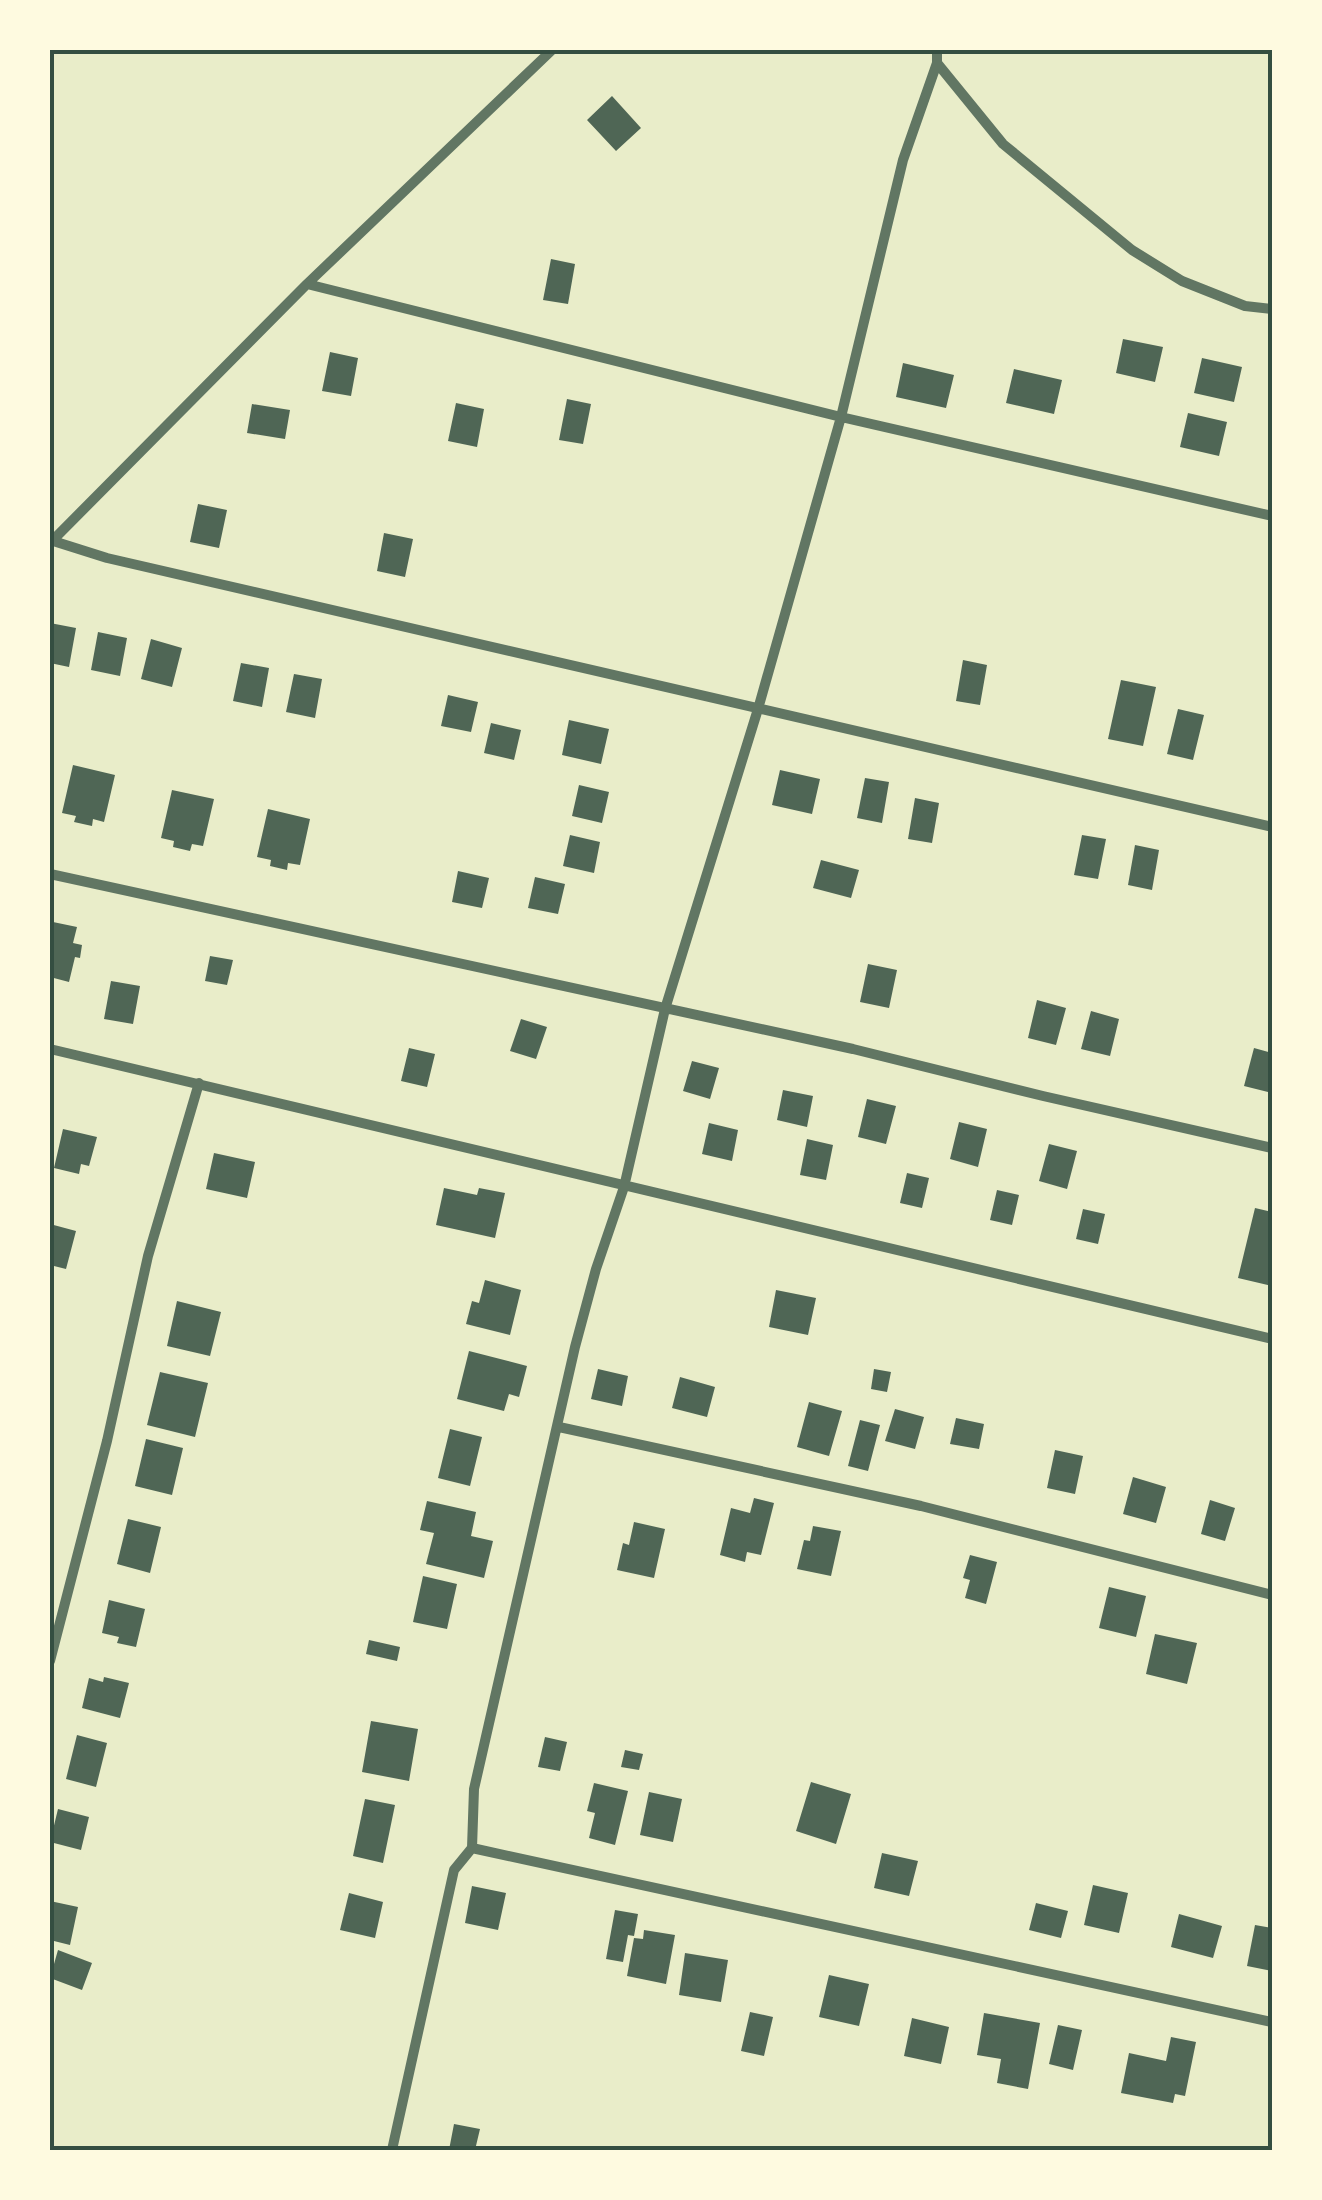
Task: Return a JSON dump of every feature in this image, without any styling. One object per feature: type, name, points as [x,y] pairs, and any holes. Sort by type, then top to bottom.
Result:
[{"type":"street","points":[[552,50],[307,284],[51,540],[108,558],[1272,827]]},
{"type":"street","points":[[392,2150],[454,1870],[472,1848],[474,1790],[588,1300],[624,1186],[665,1010],[758,709],[842,416],[903,160],[938,63],[937,50]]},
{"type":"street","points":[[938,63],[1003,144],[1132,250],[1182,281],[1245,306],[1272,309]]},
{"type":"street","points":[[307,284],[842,416],[1272,516]]},
{"type":"street","points":[[50,874],[853,1049],[1272,1148]]},
{"type":"street","points":[[50,1049],[1272,1339]]},
{"type":"street","points":[[50,1661],[107,1442],[148,1256],[198,1083]]},
{"type":"street","points":[[559,1427],[921,1506],[1272,1594]]},
{"type":"street","points":[[472,1848],[1272,2022]]},
{"type":"building","points":[[612,96],[641,128],[616,151],[587,120]]},
{"type":"building","points":[[551,259],[575,264],[568,304],[543,300]]},
{"type":"building","points":[[1123,339],[1163,347],[1155,382],[1116,373]]},
{"type":"building","points":[[330,352],[358,358],[351,396],[322,391]]},
{"type":"building","points":[[1202,358],[1242,367],[1234,402],[1194,393]]},
{"type":"building","points":[[903,363],[954,375],[946,408],[896,397]]},
{"type":"building","points":[[1014,369],[1062,380],[1054,414],[1006,403]]},
{"type":"building","points":[[567,399],[591,404],[583,444],[559,440]]},
{"type":"building","points":[[456,403],[484,409],[477,447],[448,441]]},
{"type":"building","points":[[252,404],[290,410],[285,439],[247,433]]},
{"type":"building","points":[[1188,413],[1227,422],[1219,456],[1180,447]]},
{"type":"building","points":[[198,504],[227,510],[219,548],[190,542]]},
{"type":"building","points":[[384,533],[413,539],[405,577],[377,571]]},
{"type":"building","points":[[50,623],[76,628],[69,667],[50,663]]},
{"type":"building","points":[[98,632],[127,638],[120,676],[91,670]]},
{"type":"building","points":[[151,639],[182,648],[172,687],[141,679]]},
{"type":"building","points":[[963,660],[987,665],[980,705],[956,701]]},
{"type":"building","points":[[241,663],[269,668],[262,707],[233,701]]},
{"type":"building","points":[[294,674],[322,679],[315,718],[286,712]]},
{"type":"building","points":[[1121,680],[1156,687],[1143,746],[1108,739]]},
{"type":"building","points":[[448,695],[478,702],[471,732],[441,726]]},
{"type":"building","points":[[1178,709],[1204,715],[1193,760],[1167,754]]},
{"type":"building","points":[[569,720],[609,729],[601,764],[562,755]]},
{"type":"building","points":[[491,723],[521,730],[514,760],[484,753]]},
{"type":"building","points":[[73,765],[115,775],[104,822],[93,819],[92,826],[74,822],[76,816],[62,813]]},
{"type":"building","points":[[780,770],[820,779],[812,814],[772,805]]},
{"type":"building","points":[[865,778],[889,782],[882,823],[857,818]]},
{"type":"building","points":[[579,785],[609,792],[602,823],[572,816]]},
{"type":"building","points":[[172,790],[214,799],[203,846],[192,844],[190,851],[173,847],[174,841],[161,838]]},
{"type":"building","points":[[915,798],[939,803],[932,843],[908,839]]},
{"type":"building","points":[[268,809],[310,819],[300,865],[288,863],[287,870],[270,866],[271,860],[257,857]]},
{"type":"building","points":[[570,835],[600,842],[594,873],[563,866]]},
{"type":"building","points":[[1082,835],[1106,839],[1098,879],[1074,875]]},
{"type":"building","points":[[1135,845],[1159,850],[1152,890],[1128,885]]},
{"type":"building","points":[[821,860],[859,870],[851,898],[813,888]]},
{"type":"building","points":[[458,871],[489,878],[482,908],[452,902]]},
{"type":"building","points":[[535,877],[565,884],[558,914],[528,908]]},
{"type":"building","points":[[53,922],[77,927],[73,943],[82,945],[69,982],[50,977]]},
{"type":"building","points":[[210,956],[233,960],[227,985],[205,981]]},
{"type":"building","points":[[868,964],[897,970],[889,1008],[860,1002]]},
{"type":"building","points":[[111,981],[140,986],[133,1024],[104,1019]]},
{"type":"building","points":[[1037,1000],[1066,1008],[1056,1045],[1028,1038]]},
{"type":"building","points":[[1091,1011],[1119,1019],[1110,1056],[1081,1049]]},
{"type":"building","points":[[521,1019],[547,1027],[536,1059],[510,1051]]},
{"type":"building","points":[[409,1048],[435,1054],[427,1087],[401,1081]]},
{"type":"building","points":[[1254,1048],[1272,1053],[1272,1093],[1244,1086]]},
{"type":"building","points":[[692,1061],[719,1068],[710,1099],[683,1091]]},
{"type":"building","points":[[783,1090],[813,1096],[807,1127],[777,1120]]},
{"type":"building","points":[[867,1099],[896,1106],[886,1144],[858,1137]]},
{"type":"building","points":[[959,1122],[987,1129],[978,1167],[950,1159]]},
{"type":"building","points":[[709,1123],[738,1130],[732,1161],[702,1154]]},
{"type":"building","points":[[63,1129],[97,1137],[89,1166],[81,1164],[79,1174],[54,1168]]},
{"type":"building","points":[[807,1139],[833,1145],[826,1180],[800,1175]]},
{"type":"building","points":[[1049,1144],[1077,1151],[1067,1189],[1039,1181]]},
{"type":"building","points":[[214,1153],[255,1162],[247,1198],[206,1189]]},
{"type":"building","points":[[907,1173],[929,1178],[922,1208],[900,1203]]},
{"type":"building","points":[[444,1188],[477,1195],[479,1188],[505,1193],[495,1238],[436,1225]]},
{"type":"building","points":[[997,1190],[1019,1195],[1012,1225],[990,1220]]},
{"type":"building","points":[[1255,1208],[1272,1212],[1272,1286],[1238,1278]]},
{"type":"building","points":[[1083,1209],[1105,1214],[1098,1244],[1076,1239]]},
{"type":"building","points":[[50,1224],[76,1231],[66,1269],[50,1265]]},
{"type":"building","points":[[485,1280],[521,1290],[510,1335],[466,1324],[472,1301],[479,1303]]},
{"type":"building","points":[[776,1290],[816,1298],[808,1335],[769,1327]]},
{"type":"building","points":[[177,1301],[221,1312],[210,1356],[167,1346]]},
{"type":"building","points":[[469,1351],[527,1366],[519,1397],[509,1394],[504,1411],[457,1399]]},
{"type":"building","points":[[598,1369],[628,1376],[622,1406],[591,1399]]},
{"type":"building","points":[[874,1369],[891,1372],[887,1392],[871,1389]]},
{"type":"building","points":[[160,1372],[208,1383],[195,1437],[147,1425]]},
{"type":"building","points":[[680,1377],[715,1387],[707,1417],[672,1408]]},
{"type":"building","points":[[809,1402],[842,1411],[829,1456],[797,1447]]},
{"type":"building","points":[[895,1409],[924,1417],[915,1449],[885,1441]]},
{"type":"building","points":[[956,1418],[984,1424],[979,1449],[950,1444]]},
{"type":"building","points":[[860,1420],[880,1425],[868,1471],[848,1466]]},
{"type":"building","points":[[450,1429],[482,1437],[470,1486],[438,1478]]},
{"type":"building","points":[[146,1439],[183,1448],[172,1495],[135,1486]]},
{"type":"building","points":[[1055,1450],[1083,1456],[1075,1494],[1047,1488]]},
{"type":"building","points":[[1133,1477],[1166,1487],[1156,1523],[1123,1514]]},
{"type":"building","points":[[754,1498],[774,1503],[761,1555],[747,1552],[745,1562],[720,1555],[731,1508],[750,1513]]},
{"type":"building","points":[[1210,1500],[1235,1508],[1225,1541],[1201,1534]]},
{"type":"building","points":[[427,1501],[476,1512],[471,1536],[493,1541],[484,1578],[426,1564],[434,1533],[420,1530]]},
{"type":"building","points":[[128,1519],[161,1527],[150,1573],[117,1564]]},
{"type":"building","points":[[634,1522],[665,1529],[654,1578],[617,1570],[623,1543],[629,1545]]},
{"type":"building","points":[[813,1526],[841,1531],[831,1576],[797,1569],[804,1540],[810,1541]]},
{"type":"building","points":[[970,1555],[997,1562],[986,1604],[965,1598],[970,1580],[963,1578]]},
{"type":"building","points":[[423,1576],[457,1584],[447,1629],[413,1622]]},
{"type":"building","points":[[1109,1587],[1146,1596],[1136,1637],[1099,1628]]},
{"type":"building","points":[[109,1600],[145,1609],[136,1647],[117,1643],[119,1637],[102,1633]]},
{"type":"building","points":[[1155,1634],[1197,1643],[1187,1684],[1146,1674]]},
{"type":"building","points":[[369,1640],[400,1647],[397,1661],[366,1654]]},
{"type":"building","points":[[104,1677],[129,1683],[120,1718],[82,1708],[89,1678],[103,1682]]},
{"type":"building","points":[[371,1721],[418,1729],[409,1781],[362,1772]]},
{"type":"building","points":[[77,1735],[107,1743],[96,1787],[66,1779]]},
{"type":"building","points":[[545,1737],[567,1742],[560,1771],[538,1767]]},
{"type":"building","points":[[625,1750],[643,1754],[639,1770],[621,1767]]},
{"type":"building","points":[[811,1782],[851,1794],[836,1844],[796,1831]]},
{"type":"building","points":[[594,1783],[628,1791],[615,1845],[589,1838],[595,1813],[587,1811]]},
{"type":"building","points":[[649,1792],[682,1799],[673,1842],[640,1835]]},
{"type":"building","points":[[365,1799],[395,1805],[383,1863],[353,1856]]},
{"type":"building","points":[[58,1809],[89,1817],[81,1850],[50,1842]]},
{"type":"building","points":[[882,1853],[918,1861],[909,1896],[874,1888]]},
{"type":"building","points":[[1093,1885],[1128,1893],[1119,1933],[1084,1925]]},
{"type":"building","points":[[472,1886],[506,1893],[498,1930],[465,1923]]},
{"type":"building","points":[[349,1893],[383,1902],[375,1938],[340,1930]]},
{"type":"building","points":[[50,1901],[78,1907],[70,1945],[50,1940]]},
{"type":"building","points":[[1036,1903],[1068,1911],[1061,1938],[1029,1930]]},
{"type":"building","points":[[615,1910],[638,1914],[634,1936],[628,1935],[623,1962],[606,1959]]},
{"type":"building","points":[[1179,1914],[1222,1926],[1213,1958],[1171,1947]]},
{"type":"building","points":[[1255,1925],[1272,1928],[1272,1971],[1247,1966]]},
{"type":"building","points":[[644,1930],[675,1935],[666,1984],[627,1976],[634,1938],[643,1939]]},
{"type":"building","points":[[58,1950],[92,1963],[82,1990],[50,1978]]},
{"type":"building","points":[[685,1953],[728,1960],[721,2002],[679,1995]]},
{"type":"building","points":[[829,1975],[869,1984],[859,2026],[819,2017]]},
{"type":"building","points":[[750,2012],[773,2017],[764,2056],[741,2051]]},
{"type":"building","points":[[984,2013],[1040,2023],[1028,2089],[997,2083],[1001,2059],[977,2055]]},
{"type":"building","points":[[912,2018],[949,2027],[941,2064],[904,2056]]},
{"type":"building","points":[[1058,2025],[1082,2030],[1073,2070],[1049,2064]]},
{"type":"building","points":[[1171,2037],[1196,2042],[1185,2096],[1175,2094],[1173,2103],[1121,2093],[1129,2053],[1166,2061]]},
{"type":"building","points":[[454,2124],[480,2129],[475,2150],[449,2150]]}]
